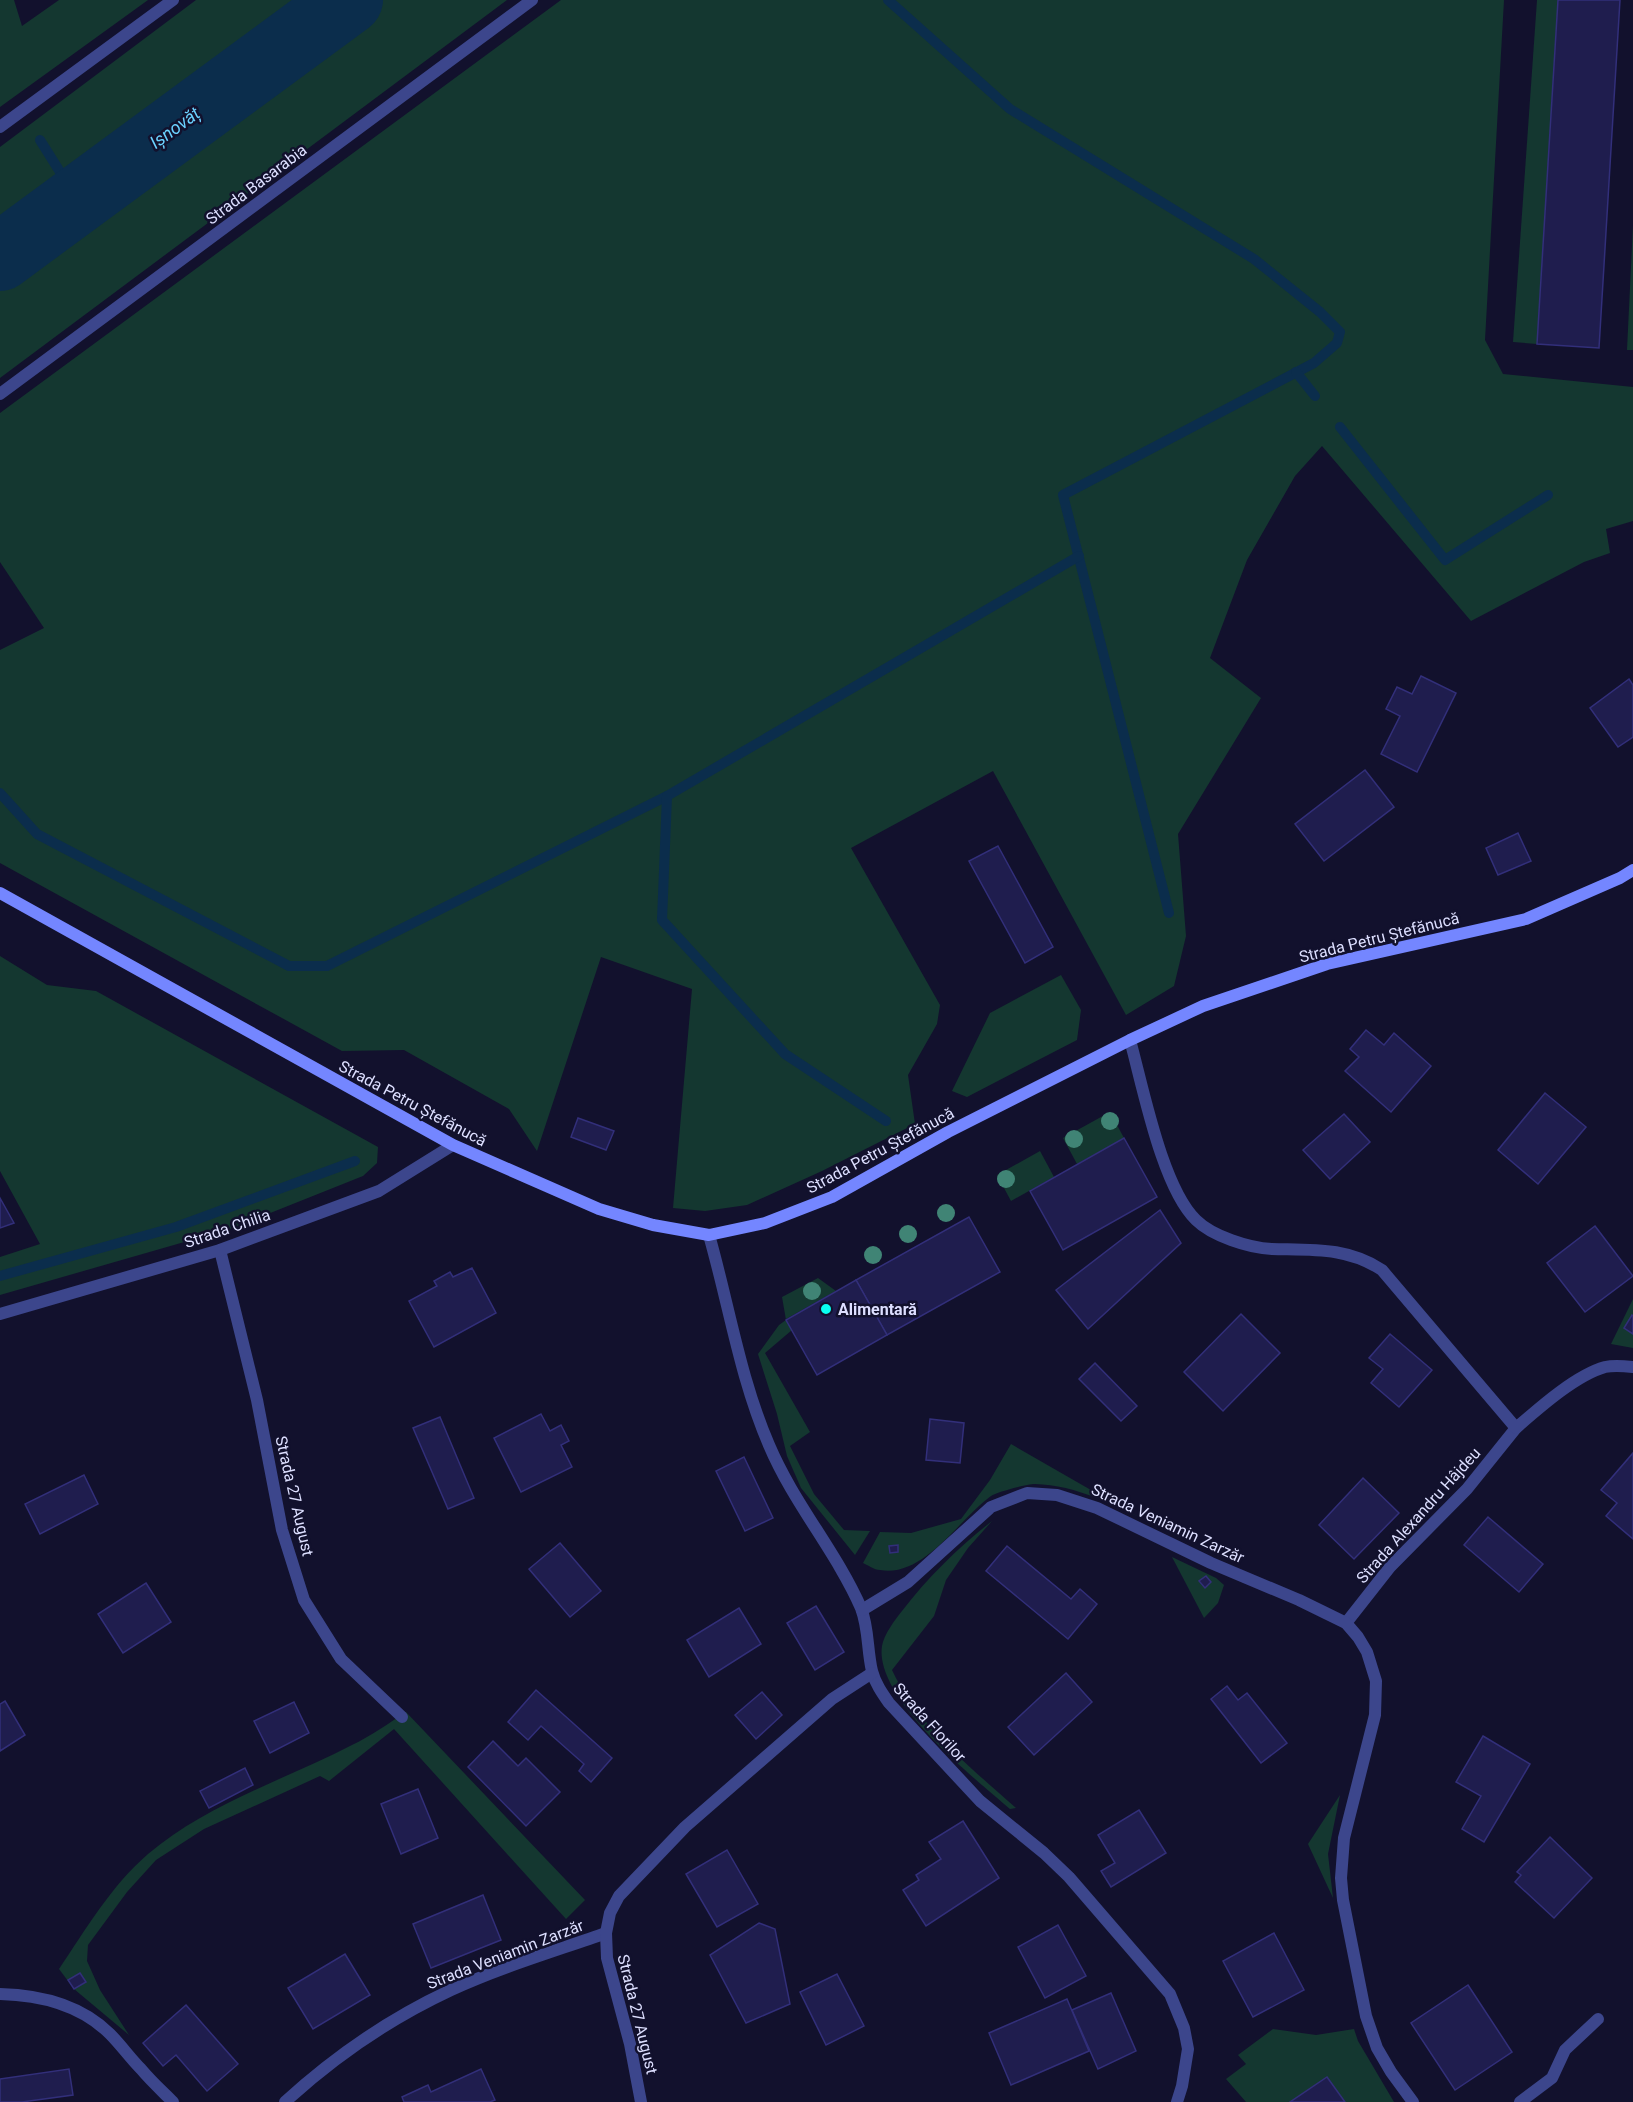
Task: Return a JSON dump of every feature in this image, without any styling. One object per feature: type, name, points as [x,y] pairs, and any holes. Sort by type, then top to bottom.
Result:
[{"type":"main road","name":"Strada Petru Ștefănucă","points":[[0,893],[453,1145],[599,1209],[653,1225],[709,1235],[765,1223],[832,1197],[948,1132],[1130,1040],[1203,1006],[1327,964],[1526,919],[1620,878],[1633,870]]},
{"type":"street","points":[[0,128],[173,0]]},
{"type":"street","name":"Strada Basarabia","points":[[0,394],[532,0]]},
{"type":"street","points":[[1130,1040],[1164,1161],[1178,1194],[1196,1220],[1223,1237],[1261,1248],[1333,1251],[1366,1260],[1382,1270],[1516,1428]]},
{"type":"street","name":"Strada Chilia","points":[[0,1314],[220,1250],[378,1191],[453,1145]]},
{"type":"street","name":"Strada Florilor","points":[[709,1235],[752,1404],[793,1496],[844,1575],[862,1610],[872,1673],[880,1690],[889,1703],[980,1802],[1044,1853],[1069,1877],[1170,1994],[1184,2028],[1188,2049],[1177,2102]]},
{"type":"street","name":"Strada 27 August","points":[[220,1250],[257,1400],[282,1530],[304,1600],[340,1659],[402,1717]]},
{"type":"street","name":"Strada Alexandru Hâjdeu","points":[[1346,1623],[1390,1567],[1467,1489],[1516,1428],[1555,1395],[1585,1377],[1604,1367],[1633,1366]]},
{"type":"street","name":"Strada Veniamin Zarzăr","points":[[862,1610],[908,1582],[991,1507],[1028,1493],[1058,1495],[1098,1508],[1211,1563],[1299,1600],[1346,1623]]},
{"type":"street","points":[[1346,1623],[1367,1652],[1376,1681],[1375,1715],[1344,1838],[1341,1878],[1343,1900],[1366,2016],[1377,2048],[1413,2102]]},
{"type":"street","name":"Strada Veniamin Zarzăr","points":[[285,2102],[307,2082],[373,2034],[421,2005],[454,1989],[606,1933],[610,1912],[619,1896],[685,1827],[832,1699],[872,1673]]},
{"type":"street","name":"Strada 27 August","points":[[606,1933],[610,1975],[630,2044],[641,2102]]},
{"type":"street","points":[[0,1994],[51,2000],[78,2011],[110,2034],[141,2070],[174,2102]]},
{"type":"street","points":[[1520,2102],[1552,2078],[1565,2050],[1598,2019]]},
{"type":"green space","points":[[0,0],[14,0],[22,26],[59,0],[148,0],[0,107]]},
{"type":"green space","points":[[196,0],[507,0],[0,378],[0,147]]},
{"type":"green space","points":[[561,0],[1504,0],[1485,340],[1503,374],[1633,387],[1633,521],[1606,529],[1610,553],[1584,562],[1471,621],[1322,446],[1295,476],[1247,560],[1210,658],[1261,698],[1178,834],[1186,936],[1174,986],[1126,1015],[993,771],[851,848],[940,1005],[937,1024],[908,1075],[915,1124],[822,1171],[747,1205],[705,1211],[673,1208],[692,989],[601,957],[537,1151],[509,1109],[404,1050],[342,1051],[0,863],[0,650],[44,628],[0,562],[0,413]]},
{"type":"green space","points":[[1537,0],[1558,0],[1537,344],[1513,342]]},
{"type":"green space","points":[[1633,225],[1633,350],[1627,350]]},
{"type":"green space","points":[[0,956],[47,985],[96,991],[378,1147],[377,1163],[363,1176],[233,1228],[0,1295],[0,1257],[40,1244],[0,1171]]},
{"type":"green space","points":[[1061,975],[1081,1010],[1077,1040],[967,1097],[952,1091],[990,1013]]},
{"type":"green space","points":[[1110,1112],[1124,1138],[1077,1164],[1063,1138]]},
{"type":"green space","points":[[1040,1151],[1054,1177],[1011,1201],[997,1175]]},
{"type":"green space","points":[[818,1278],[836,1291],[786,1319],[792,1330],[765,1353],[810,1432],[790,1446],[814,1494],[844,1530],[870,1531],[855,1555],[801,1488],[787,1456],[777,1414],[758,1354],[779,1325],[786,1320],[782,1297]]},
{"type":"green space","points":[[1633,1299],[1633,1348],[1611,1344]]},
{"type":"green space","points":[[1011,1444],[1132,1514],[1074,1490],[1055,1486],[1026,1485],[991,1496],[940,1545],[911,1565],[896,1570],[880,1570],[863,1563],[880,1532],[911,1533],[961,1519],[990,1480]]},
{"type":"green space","points":[[992,1521],[968,1548],[946,1580],[934,1616],[892,1670],[916,1709],[931,1727],[947,1745],[1016,1808],[1010,1809],[952,1758],[909,1712],[894,1689],[884,1667],[882,1646],[893,1623],[933,1574]]},
{"type":"green space","points":[[1172,1557],[1216,1578],[1224,1585],[1218,1603],[1204,1618]]},
{"type":"green space","points":[[406,1712],[585,1900],[566,1919],[394,1729],[329,1781],[320,1776],[204,1829],[156,1860],[127,1892],[88,1945],[87,1961],[100,1990],[129,2035],[74,1989],[59,1969],[111,1894],[148,1854],[195,1821],[359,1741]]},
{"type":"green space","points":[[1340,1795],[1328,1854],[1333,1898],[1308,1844]]},
{"type":"green space","points":[[1273,2029],[1316,2035],[1354,2029],[1358,2041],[1394,2102],[1345,2102],[1327,2077],[1290,2102],[1246,2102],[1226,2079],[1246,2064],[1238,2055]]},
{"type":"building","points":[[1558,0],[1620,0],[1599,348],[1537,344]]},
{"type":"building","points":[[1421,676],[1456,693],[1417,772],[1381,754],[1400,716],[1386,709],[1397,687],[1412,694]]},
{"type":"building","points":[[1629,679],[1633,685],[1633,737],[1618,747],[1590,708]]},
{"type":"building","points":[[1365,770],[1394,807],[1324,861],[1295,824]]},
{"type":"building","points":[[1518,833],[1531,861],[1498,875],[1486,848]]},
{"type":"building","points":[[998,846],[1053,947],[1025,963],[969,861]]},
{"type":"building","points":[[1366,1030],[1384,1045],[1394,1033],[1431,1066],[1391,1112],[1345,1071],[1359,1057],[1350,1049]]},
{"type":"building","points":[[1545,1093],[1586,1127],[1538,1184],[1498,1150]]},
{"type":"building","points":[[1344,1114],[1370,1142],[1330,1179],[1303,1150]]},
{"type":"building","points":[[578,1118],[614,1131],[606,1150],[571,1137]]},
{"type":"building","points":[[1124,1138],[1157,1197],[1063,1250],[1030,1191]]},
{"type":"building","points":[[0,1198],[14,1223],[0,1228]]},
{"type":"building","points":[[1160,1210],[1181,1243],[1088,1329],[1056,1290]]},
{"type":"building","points":[[969,1217],[1000,1272],[887,1335],[856,1280]]},
{"type":"building","points":[[1595,1226],[1633,1276],[1585,1312],[1547,1263]]},
{"type":"building","points":[[472,1268],[496,1313],[434,1347],[409,1301],[437,1286],[434,1281],[450,1272],[453,1277]]},
{"type":"building","points":[[856,1280],[887,1335],[817,1375],[786,1320]]},
{"type":"building","points":[[1241,1314],[1280,1353],[1223,1411],[1184,1372]]},
{"type":"building","points":[[1633,1316],[1633,1334],[1624,1328]]},
{"type":"building","points":[[1390,1334],[1432,1370],[1399,1407],[1371,1383],[1383,1369],[1369,1358]]},
{"type":"building","points":[[1095,1363],[1137,1406],[1121,1421],[1079,1379]]},
{"type":"building","points":[[541,1414],[550,1431],[561,1425],[569,1441],[561,1445],[572,1467],[521,1492],[494,1438]]},
{"type":"building","points":[[440,1417],[474,1498],[448,1509],[413,1428]]},
{"type":"building","points":[[930,1419],[964,1423],[960,1463],[926,1460]]},
{"type":"building","points":[[1633,1453],[1633,1539],[1606,1516],[1617,1503],[1601,1490]]},
{"type":"building","points":[[744,1457],[773,1518],[745,1531],[716,1471]]},
{"type":"building","points":[[84,1475],[98,1504],[40,1534],[25,1504]]},
{"type":"building","points":[[1363,1478],[1399,1513],[1354,1559],[1319,1525]]},
{"type":"building","points":[[1488,1517],[1543,1564],[1519,1592],[1464,1545]]},
{"type":"building","points":[[560,1543],[601,1591],[570,1617],[529,1569]]},
{"type":"building","points":[[898,1545],[898,1552],[890,1553],[889,1546]]},
{"type":"building","points":[[1007,1546],[1071,1599],[1080,1589],[1097,1604],[1068,1639],[986,1571]]},
{"type":"building","points":[[1206,1576],[1211,1582],[1205,1588],[1199,1581]]},
{"type":"building","points":[[146,1583],[171,1622],[123,1653],[98,1614]]},
{"type":"building","points":[[816,1606],[844,1652],[815,1670],[787,1623]]},
{"type":"building","points":[[739,1608],[761,1644],[709,1677],[687,1640]]},
{"type":"building","points":[[1066,1673],[1092,1702],[1034,1755],[1008,1727]]},
{"type":"building","points":[[1227,1686],[1238,1700],[1247,1693],[1287,1743],[1261,1763],[1211,1699]]},
{"type":"building","points":[[536,1690],[612,1758],[591,1782],[579,1771],[584,1764],[541,1726],[528,1740],[508,1722]]},
{"type":"building","points":[[762,1692],[782,1715],[756,1739],[735,1715]]},
{"type":"building","points":[[5,1701],[25,1735],[0,1751],[0,1704]]},
{"type":"building","points":[[294,1702],[309,1733],[270,1753],[254,1721]]},
{"type":"building","points":[[1483,1736],[1530,1764],[1484,1842],[1462,1829],[1481,1796],[1456,1782]]},
{"type":"building","points":[[493,1741],[518,1766],[526,1758],[560,1792],[526,1826],[468,1767]]},
{"type":"building","points":[[245,1768],[253,1785],[209,1808],[200,1791]]},
{"type":"building","points":[[418,1789],[438,1838],[401,1854],[381,1804]]},
{"type":"building","points":[[1139,1810],[1166,1853],[1111,1887],[1101,1871],[1115,1863],[1098,1835]]},
{"type":"building","points":[[963,1821],[999,1878],[926,1926],[903,1890],[919,1880],[916,1875],[941,1859],[929,1842]]},
{"type":"building","points":[[1550,1837],[1592,1878],[1554,1918],[1515,1882],[1521,1875],[1517,1872]]},
{"type":"building","points":[[727,1850],[758,1904],[717,1927],[686,1874]]},
{"type":"building","points":[[483,1895],[501,1940],[431,1968],[413,1924]]},
{"type":"building","points":[[759,1923],[775,1929],[790,2004],[746,2023],[710,1955]]},
{"type":"building","points":[[1058,1925],[1086,1976],[1045,1998],[1018,1947]]},
{"type":"building","points":[[1274,1933],[1304,1990],[1253,2017],[1223,1961]]},
{"type":"building","points":[[345,1954],[370,1995],[313,2029],[288,1988]]},
{"type":"building","points":[[80,1973],[86,1982],[74,1989],[68,1980]]},
{"type":"building","points":[[837,1974],[864,2026],[826,2045],[800,1992]]},
{"type":"building","points":[[1468,1985],[1512,2052],[1455,2090],[1411,2023]]},
{"type":"building","points":[[1111,1993],[1136,2051],[1098,2069],[1072,2010]]},
{"type":"building","points":[[1067,1999],[1089,2051],[1011,2085],[989,2033]]},
{"type":"building","points":[[186,2005],[238,2064],[207,2091],[176,2055],[163,2066],[143,2043]]},
{"type":"building","points":[[69,2069],[73,2095],[22,2102],[0,2102],[0,2079]]},
{"type":"building","points":[[481,2069],[495,2100],[490,2102],[404,2102],[402,2097],[428,2085],[431,2092]]},
{"type":"building","points":[[1327,2077],[1345,2102],[1290,2102]]},
{"type":"waterway","name":"Ișnovăț","points":[[0,257],[349,0]]},
{"type":"waterway","points":[[888,0],[1010,109],[1254,259],[1320,312],[1340,332],[1337,343],[1314,363],[1063,495],[1169,913]]},
{"type":"waterway","points":[[40,140],[77,199]]},
{"type":"waterway","points":[[1296,372],[1315,396]]},
{"type":"waterway","points":[[1340,427],[1445,560],[1548,495]]},
{"type":"waterway","points":[[886,1121],[785,1054],[662,920],[667,796],[1079,556]]},
{"type":"waterway","points":[[0,793],[37,834],[289,966],[327,966],[667,796]]},
{"type":"waterway","points":[[0,1276],[176,1227],[355,1161]]},
{"type":"place","name":"Alimentară","points":[[826,1309]]}]
